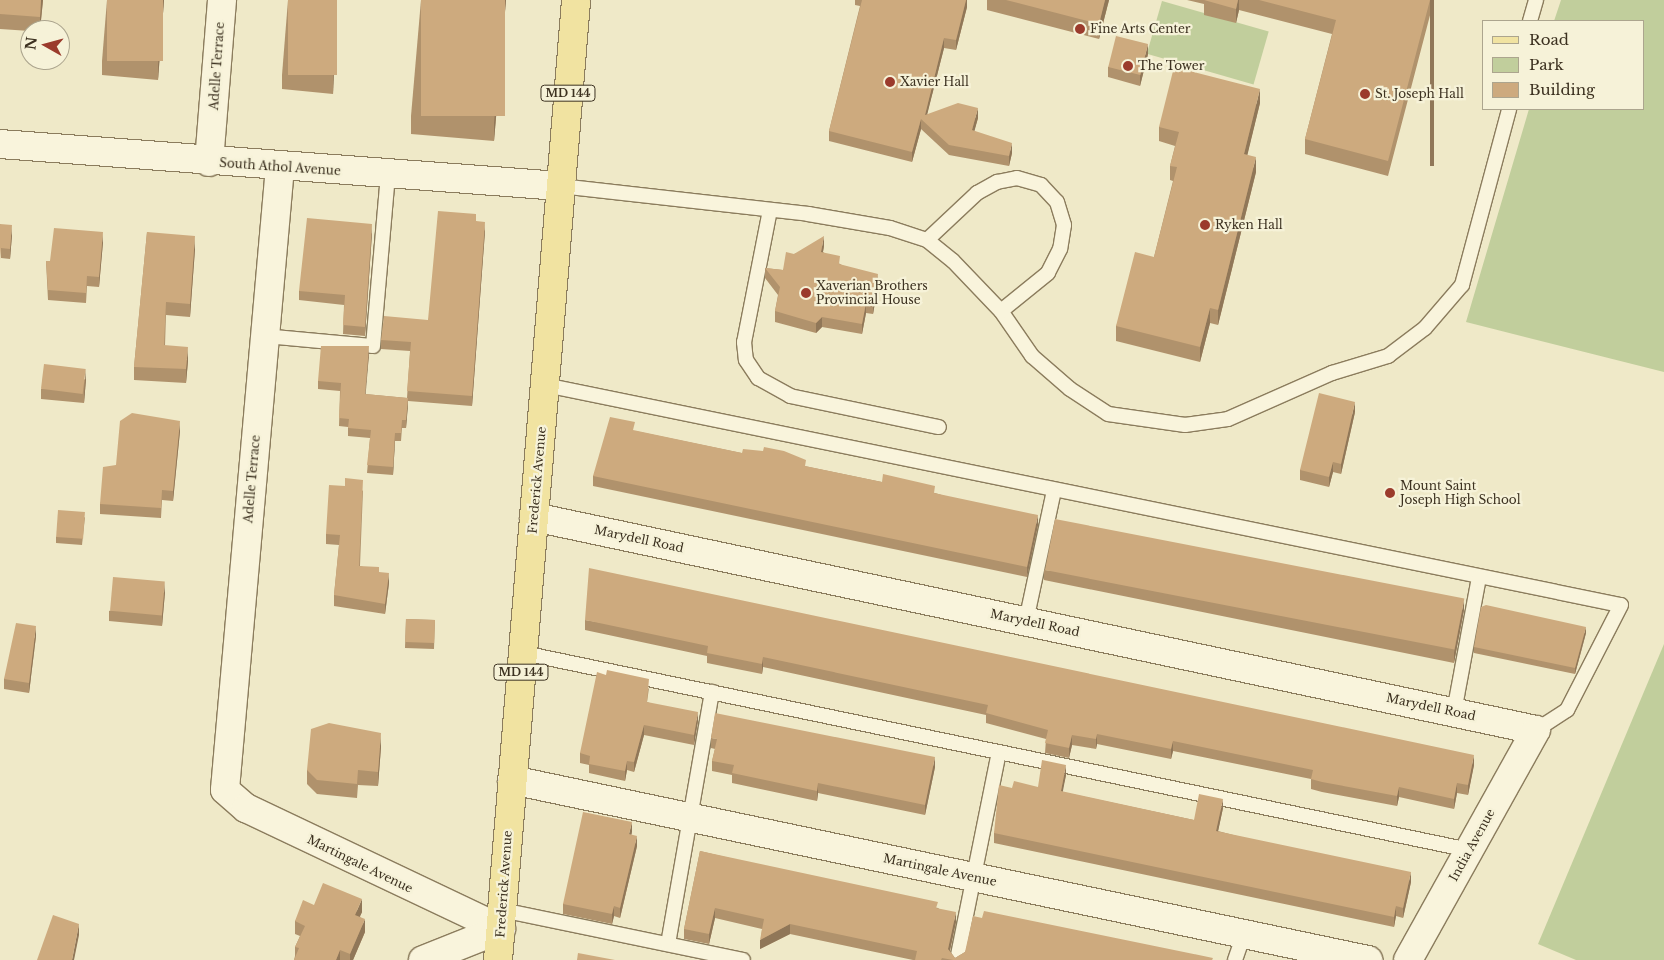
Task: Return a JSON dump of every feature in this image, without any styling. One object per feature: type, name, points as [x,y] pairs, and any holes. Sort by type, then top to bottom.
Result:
[{"type":"main road","name":"Frederick Avenue","points":[[498,960],[576,0]]},
{"type":"street","name":"Adelle Terrace","points":[[209,162],[222,0]]},
{"type":"street","name":"South Athol Avenue","points":[[0,144],[209,162],[560,186]]},
{"type":"street","name":"Adelle Terrace","points":[[225,790],[280,167]]},
{"type":"street","name":"Marydell Road","points":[[534,517],[1536,730]]},
{"type":"street","name":"India Avenue","points":[[1408,960],[1536,730]]},
{"type":"street","name":"Martingale Avenue","points":[[512,780],[1368,960]]},
{"type":"street","name":"Martingale Avenue","points":[[225,790],[246,808],[429,899],[502,919]]},
{"type":"street","points":[[423,960],[502,919]]},
{"type":"lane","points":[[1530,20],[1536,0]]},
{"type":"lane","points":[[560,186],[770,210],[890,228],[926,240],[1001,311],[1032,356],[1070,389],[1108,414],[1146,421],[1185,425],[1228,418],[1332,373],[1388,356],[1426,328],[1462,285],[1509,110]]},
{"type":"lane","points":[[265,336],[373,346],[388,174]]},
{"type":"lane","points":[[926,240],[977,193],[997,182],[1017,178],[1041,185],[1057,202],[1064,225],[1060,249],[1048,273],[1001,311]]},
{"type":"lane","points":[[770,210],[744,342],[746,360],[758,378],[790,396],[939,427]]},
{"type":"lane","points":[[545,385],[1621,605],[1567,710],[1536,730]]},
{"type":"lane","points":[[1026,621],[1054,490]]},
{"type":"lane","points":[[1454,712],[1480,577]]},
{"type":"lane","points":[[523,653],[1469,850]]},
{"type":"lane","points":[[668,944],[712,692]]},
{"type":"lane","points":[[957,960],[999,752]]},
{"type":"lane","points":[[502,919],[668,944],[743,960]]},
{"type":"lane","points":[[1235,960],[1244,934]]},
{"type":"green space","points":[[1561,0],[1664,0],[1664,372],[1466,322],[1529,110],[1644,110],[1644,20],[1554,20]]},
{"type":"green space","points":[[1162,1],[1269,32],[1254,84],[1147,54]]},
{"type":"green space","points":[[1664,644],[1664,960],[1576,960],[1538,944]]},
{"type":"building","points":[[0,0],[41,0],[40,17],[0,14]]},
{"type":"building","points":[[107,0],[163,0],[163,61],[107,61]]},
{"type":"building","points":[[288,0],[337,0],[337,75],[288,75]]},
{"type":"building","points":[[421,0],[505,0],[505,116],[421,116]]},
{"type":"building","name":"Xavier Hall","points":[[862,0],[966,0],[956,40],[944,38],[925,115],[958,103],[978,108],[972,130],[1012,143],[1009,156],[949,145],[921,119],[912,152],[829,131]]},
{"type":"building","points":[[1006,0],[1105,0],[1099,24]]},
{"type":"building","points":[[1204,0],[1238,0],[1236,9]]},
{"type":"building","name":"St. Joseph Hall","points":[[1259,0],[1430,0],[1388,161],[1305,139],[1336,20]]},
{"type":"building","name":"The Tower","points":[[1116,36],[1148,44],[1140,75],[1108,67]]},
{"type":"building","name":"Ryken Hall","points":[[1174,67],[1260,89],[1244,154],[1256,157],[1218,310],[1210,308],[1200,347],[1116,326],[1135,252],[1154,257],[1177,167],[1170,166],[1179,132],[1159,127]]},
{"type":"building","points":[[438,211],[476,214],[476,221],[485,222],[472,396],[407,391],[411,342],[381,340],[384,316],[428,320]]},
{"type":"building","points":[[307,218],[372,224],[365,327],[343,325],[345,295],[299,291]]},
{"type":"building","points":[[0,224],[12,225],[10,249],[1,248],[0,260]]},
{"type":"building","points":[[54,228],[103,232],[99,277],[87,276],[86,293],[48,290],[46,261],[50,261]]},
{"type":"building","points":[[147,232],[195,236],[190,304],[166,302],[164,345],[188,347],[186,369],[134,367]]},
{"type":"building","name":"Xaverian Brothers Provincial House","points":[[824,236],[821,252],[840,256],[839,264],[878,274],[873,304],[866,303],[862,324],[822,317],[816,323],[775,311],[780,287],[765,268],[783,270],[786,252],[794,254]]},
{"type":"building","points":[[321,346],[369,346],[365,394],[408,398],[406,420],[402,420],[401,433],[395,433],[393,467],[367,465],[371,430],[348,428],[349,419],[339,418],[341,383],[318,381]]},
{"type":"building","points":[[44,364],[86,369],[83,394],[41,389]]},
{"type":"building","points":[[1319,393],[1355,402],[1341,464],[1333,462],[1329,477],[1300,470]]},
{"type":"building","points":[[132,413],[180,421],[173,491],[162,490],[161,508],[100,504],[103,467],[116,465],[120,421]]},
{"type":"building","points":[[610,417],[635,422],[633,430],[742,453],[743,449],[763,451],[764,447],[784,451],[806,460],[805,466],[882,482],[883,474],[935,486],[934,493],[1038,515],[1027,567],[593,476]]},
{"type":"building","points":[[345,478],[363,480],[359,566],[379,567],[379,572],[389,573],[385,604],[334,595],[340,535],[326,534],[329,485],[345,486]]},
{"type":"building","points":[[58,510],[85,512],[83,539],[56,537]]},
{"type":"building","points":[[1055,519],[1464,599],[1454,650],[1045,570]]},
{"type":"building","points":[[589,568],[1474,755],[1468,785],[1457,783],[1454,799],[1399,787],[1397,796],[1311,779],[1313,770],[1173,741],[1171,749],[1097,734],[1096,739],[1072,735],[1069,748],[1045,743],[1048,730],[986,713],[988,705],[763,657],[762,664],[707,653],[708,646],[585,620]]},
{"type":"building","points":[[113,577],[165,582],[162,615],[110,611]]},
{"type":"building","points":[[1486,605],[1586,627],[1575,668],[1474,647],[1481,607]]},
{"type":"building","points":[[406,619],[435,620],[434,643],[405,642]]},
{"type":"building","points":[[16,623],[36,626],[29,683],[4,679]]},
{"type":"building","points":[[607,670],[649,679],[647,702],[698,712],[694,735],[644,725],[634,762],[627,761],[625,771],[589,764],[590,756],[580,753],[597,672],[606,675]]},
{"type":"building","points":[[715,713],[935,757],[925,805],[818,783],[817,791],[732,773],[734,765],[712,761],[717,739],[711,738]]},
{"type":"building","points":[[329,723],[381,733],[378,772],[358,770],[357,784],[317,780],[307,770],[311,729]]},
{"type":"building","points":[[1042,760],[1066,765],[1061,791],[1194,820],[1199,794],[1223,799],[1216,831],[1411,872],[1403,908],[1396,906],[1394,917],[994,833],[999,785],[1012,788],[1014,781],[1038,787]]},
{"type":"building","points":[[583,812],[632,822],[629,834],[637,836],[620,908],[614,906],[612,914],[563,904]]},
{"type":"building","points":[[700,851],[938,902],[936,908],[956,912],[948,949],[955,958],[965,952],[973,916],[982,918],[984,911],[1213,958],[1212,960],[953,960],[942,958],[941,960],[915,960],[917,951],[790,924],[760,940],[764,919],[715,908],[709,934],[684,929]]},
{"type":"building","points":[[323,883],[362,899],[355,915],[365,919],[350,954],[340,950],[336,960],[294,960],[299,948],[295,947],[305,926],[295,921],[303,900],[314,905]]},
{"type":"building","points":[[53,915],[79,924],[72,960],[37,960]]},
{"type":"building","points":[[578,953],[615,960],[577,960]]},
{"type":"place","name":"Fine Arts Center","points":[[1080,29]]},
{"type":"place","name":"The Tower","points":[[1128,66]]},
{"type":"place","name":"Xavier Hall","points":[[890,82]]},
{"type":"place","name":"St. Joseph Hall","points":[[1365,94]]},
{"type":"place","name":"Ryken Hall","points":[[1205,225]]},
{"type":"place","name":"Xaverian Brothers Provincial House","points":[[806,293]]},
{"type":"place","name":"Mount Saint Joseph High School","points":[[1390,493]]}]
